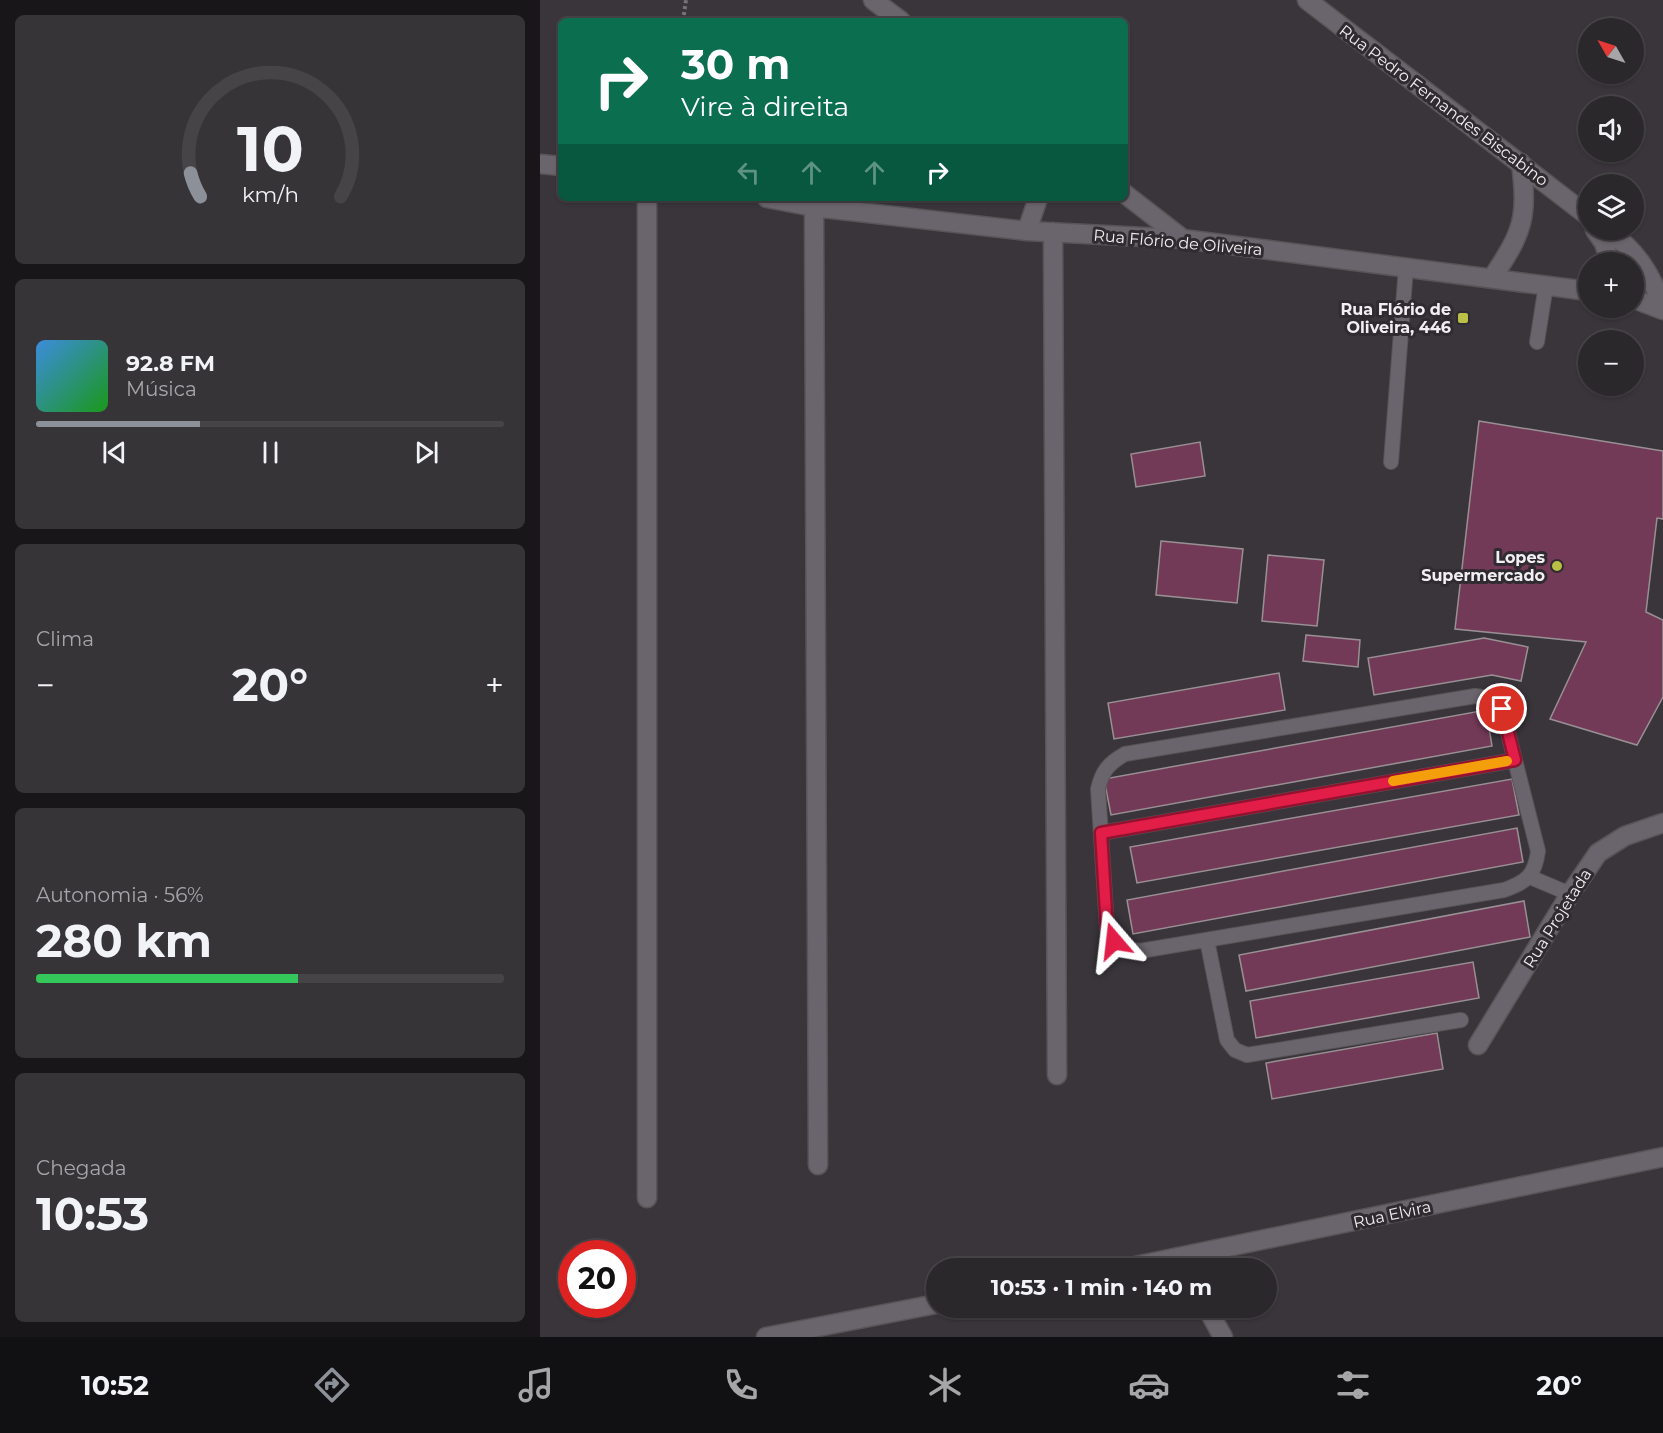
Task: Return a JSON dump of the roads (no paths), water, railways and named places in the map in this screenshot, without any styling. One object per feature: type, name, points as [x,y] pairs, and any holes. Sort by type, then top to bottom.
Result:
[{"type":"street","points":[[873,0],[897,18]]},
{"type":"street","name":"Rua Pedro Fernandes Biscabino","points":[[1307,0],[1521,163],[1578,209]]},
{"type":"street","points":[[1492,278],[1511,250],[1523,221],[1525,193],[1521,163]]},
{"type":"street","points":[[540,164],[558,166]]},
{"type":"street","points":[[1128,196],[1183,239]]},
{"type":"street","points":[[647,201],[647,1198]]},
{"type":"street","name":"Rua Flório de Oliveira","points":[[783,201],[814,207],[1027,231],[1183,239],[1578,290]]},
{"type":"street","points":[[1027,231],[1037,201]]},
{"type":"street","points":[[814,207],[818,1166]]},
{"type":"street","points":[[1053,232],[1057,1075]]},
{"type":"street","points":[[1621,240],[1642,261],[1654,282],[1663,309]]},
{"type":"street","points":[[1644,302],[1663,309]]},
{"type":"street","name":"Rua Projetada","points":[[1478,1045],[1570,894],[1598,853],[1625,836],[1663,822]]},
{"type":"street","name":"Rua Elvira","points":[[1205,1258],[1663,1157]]},
{"type":"street","points":[[766,1337],[926,1306]]},
{"type":"street","points":[[1212,1318],[1222,1337]]},
{"type":"lane","points":[[1392,462],[1406,267]]},
{"type":"lane","points":[[1537,342],[1546,285]]},
{"type":"lane","points":[[1474,696],[1494,701],[1502,709],[1515,760],[1538,851],[1536,864],[1530,877],[1519,885],[1504,890],[1140,951],[1126,949],[1114,941],[1107,928],[1098,789],[1101,775],[1111,762],[1125,754],[1474,696]]},
{"type":"lane","points":[[1101,833],[1515,760]]},
{"type":"lane","points":[[1530,877],[1570,894]]},
{"type":"lane","points":[[1207,940],[1227,1040],[1235,1050],[1247,1056],[1461,1020]]},
{"type":"place","name":"Rua Flório de Oliveira, 446","points":[[1463,318]]},
{"type":"place","name":"Lopes Supermercado","points":[[1557,566]]}]
